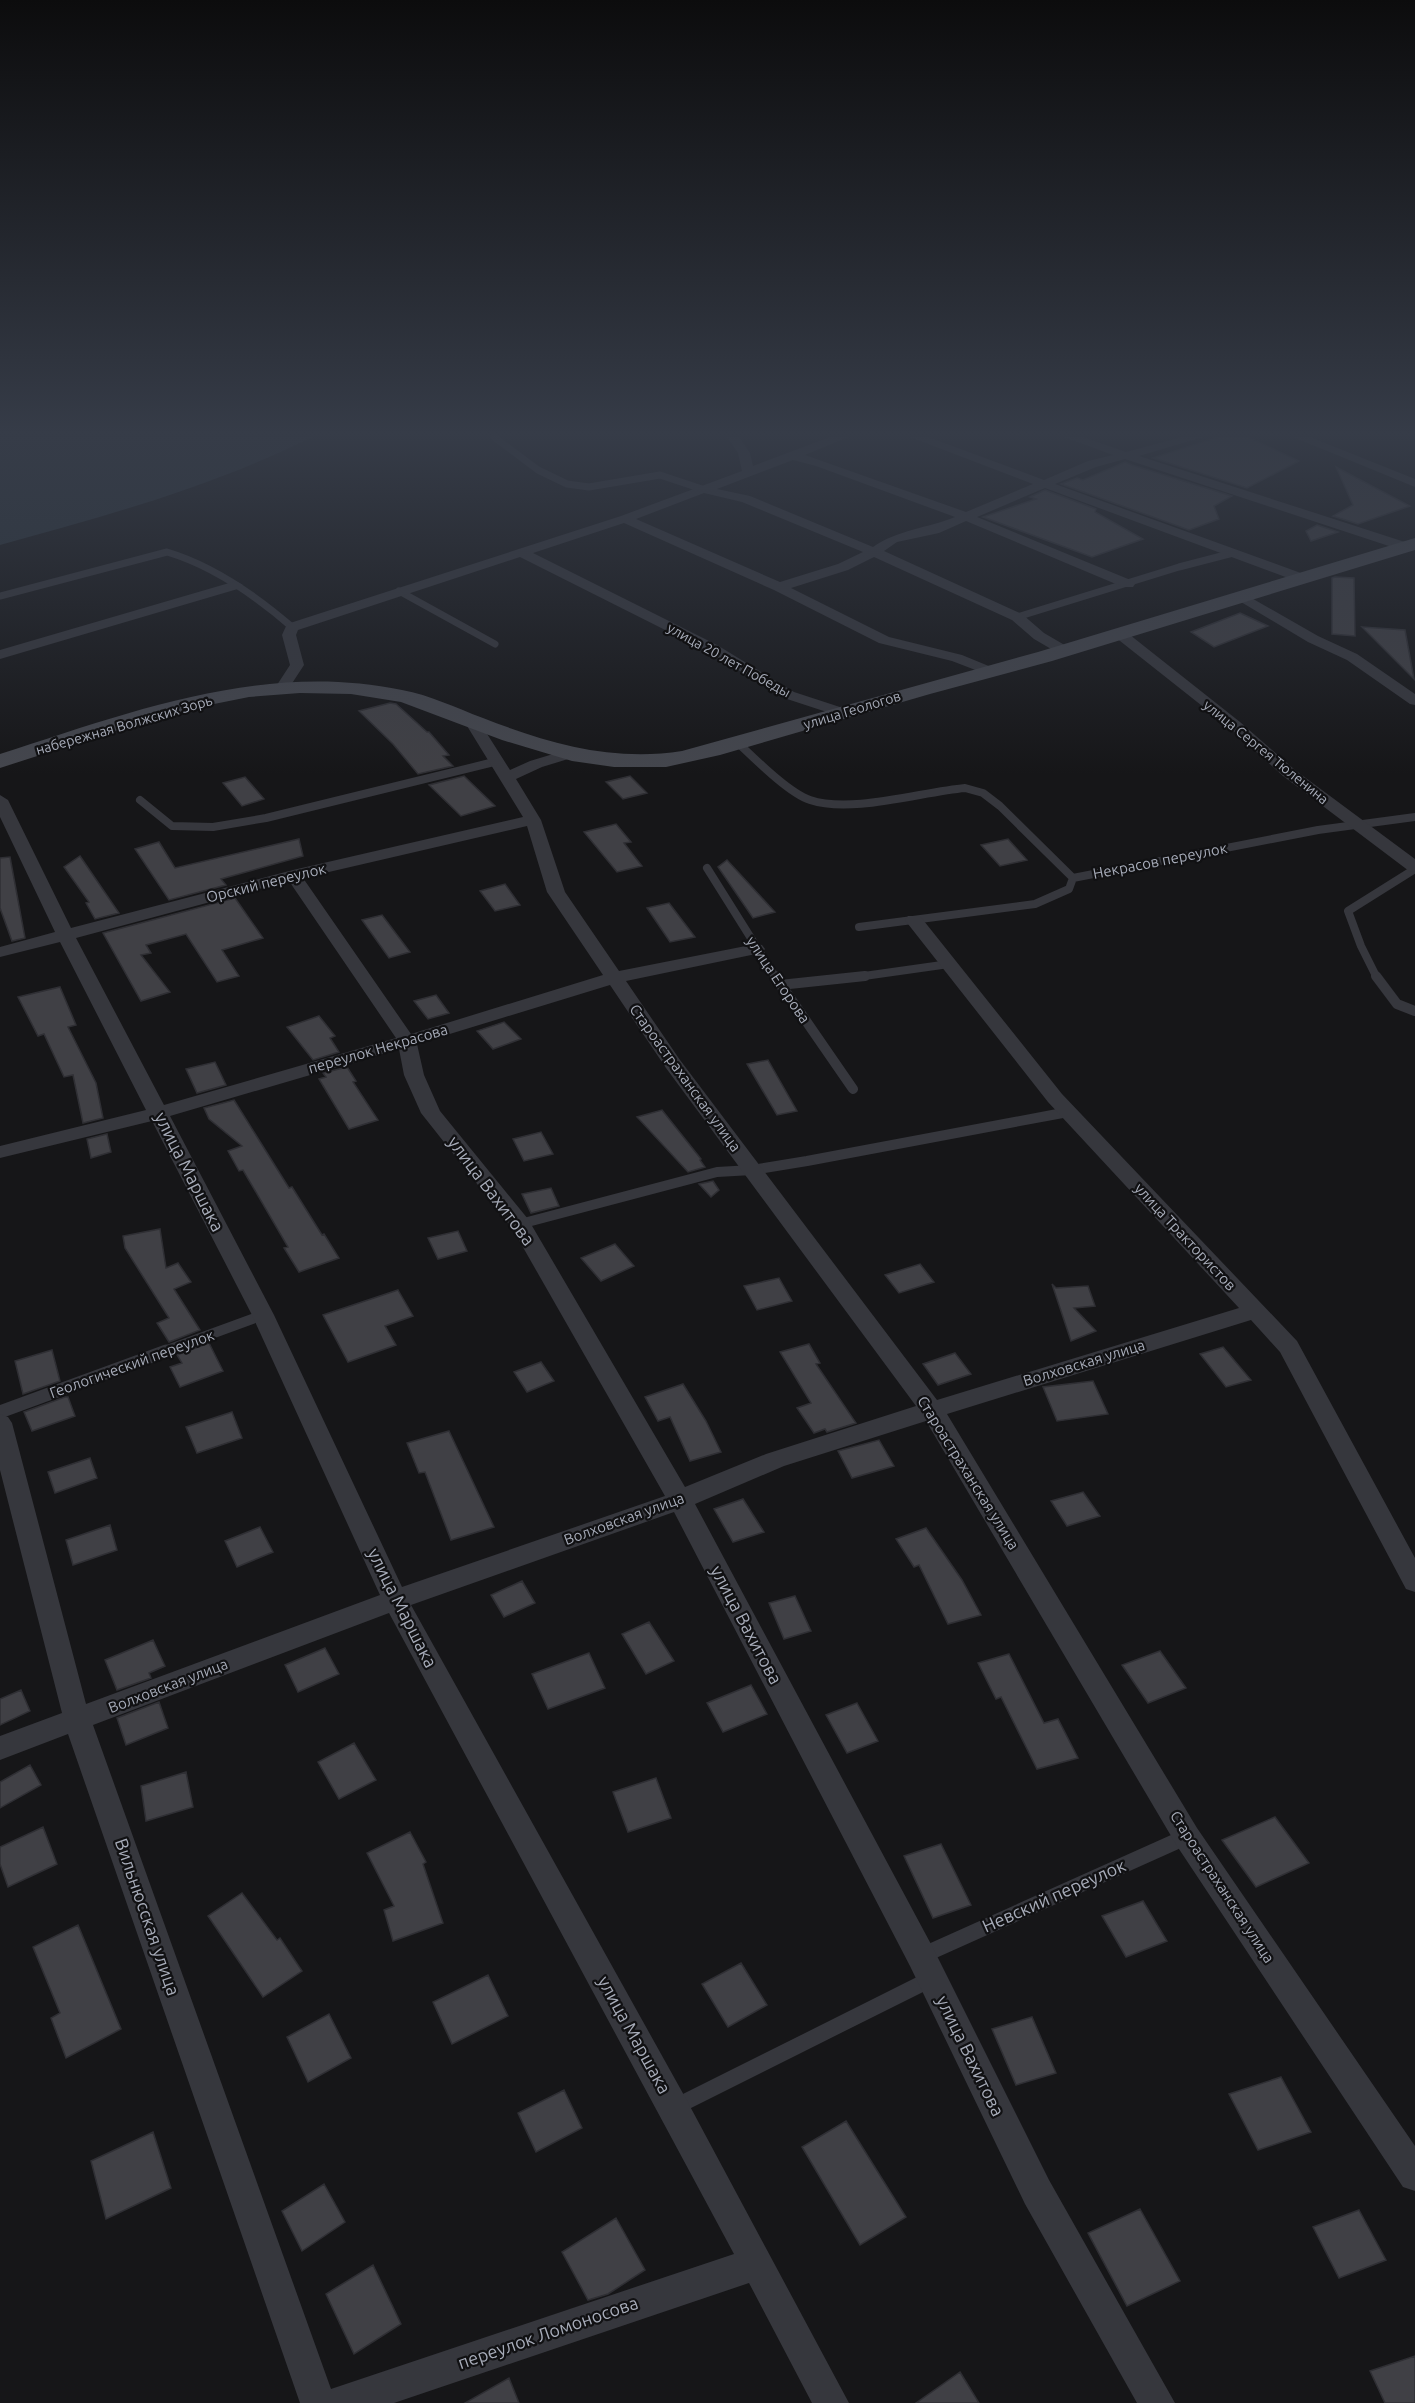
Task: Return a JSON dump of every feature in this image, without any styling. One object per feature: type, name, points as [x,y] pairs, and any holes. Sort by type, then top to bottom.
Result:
[{"type":"street","points":[[282,688],[297,665],[289,634],[292,627],[529,549]]},
{"type":"street","points":[[693,549],[779,587],[884,640],[957,658],[991,672]]},
{"type":"street","points":[[867,549],[1017,617],[1039,636],[1063,651]]},
{"type":"street","points":[[779,587],[843,567],[878,549]]},
{"type":"street","points":[[1044,549],[1128,584]]},
{"type":"street","points":[[1223,549],[1304,579]]},
{"type":"street","name":"улица Геологов","points":[[282,688],[322,686],[367,689],[434,704],[472,721],[551,748],[573,753],[635,762],[685,758],[1063,651],[1397,549]]},
{"type":"street","name":"улица 20 лет Победы","points":[[520,552],[712,648],[789,695],[844,713]]},
{"type":"street","points":[[0,654],[236,585]]},
{"type":"street","points":[[1241,596],[1313,639],[1352,657],[1414,700]]},
{"type":"street","name":"улица Сергея Тюленина","points":[[1120,634],[1235,725],[1289,773],[1415,868]]},
{"type":"street","name":"набережная Волжских Зорь","points":[[0,761],[162,711],[237,693],[282,688]]},
{"type":"street","name":"Староастраханская улица","points":[[472,721],[533,820],[555,892],[613,978],[752,1170],[932,1410],[1187,1837],[1415,2175]]},
{"type":"street","points":[[503,769],[536,764],[573,753]]},
{"type":"street","name":"улица Маршака","points":[[0,800],[66,936],[263,1315],[395,1600],[674,2108],[831,2403]]},
{"type":"street","name":"Орский переулок","points":[[0,952],[293,875],[533,820]]},
{"type":"street","name":"улица Вахитова","points":[[293,875],[407,1041],[414,1075],[431,1113],[520,1224],[680,1500],[927,1967],[1037,2192],[1157,2403]]},
{"type":"street","name":"улица Трактористов","points":[[914,920],[1068,1112],[1289,1347],[1415,1582]]},
{"type":"street","name":"переулок Некрасова","points":[[0,1152],[158,1113],[407,1041],[613,978],[756,949]]},
{"type":"street","name":"Волховская улица","points":[[0,1748],[395,1600],[680,1500],[775,1460],[1255,1311]]},
{"type":"street","name":"Вильнюсская улица","points":[[0,1423],[77,1720],[318,2403]]},
{"type":"street","name":"переулок Ломоносова","points":[[340,2403],[756,2264]]},
{"type":"lane","points":[[0,596],[167,552],[194,560],[236,585],[263,602],[292,627]]},
{"type":"lane","points":[[1017,617],[1233,553]]},
{"type":"lane","points":[[399,591],[495,644]]},
{"type":"lane","points":[[738,743],[777,778],[808,800],[834,805],[964,788],[983,793],[1000,806],[1073,878]]},
{"type":"lane","points":[[140,800],[172,826],[213,827],[503,769]]},
{"type":"lane","name":"Некрасов переулок","points":[[860,927],[1035,904],[1069,889],[1073,878],[1355,824],[1415,817]]},
{"type":"lane","name":"улица Егорова","points":[[707,868],[756,949],[852,1089]]},
{"type":"lane","points":[[1415,868],[1348,912],[1351,928],[1375,974],[1398,1005],[1415,1011]]},
{"type":"lane","points":[[780,985],[887,974],[949,964]]},
{"type":"lane","points":[[520,1224],[717,1173],[752,1170],[1068,1112]]},
{"type":"lane","name":"Геологический переулок","points":[[0,1412],[263,1315]]},
{"type":"lane","name":"Невский переулок","points":[[674,2108],[927,1967],[1187,1837]]},
{"type":"building","points":[[1071,549],[1114,549],[1092,557]]},
{"type":"building","points":[[1332,578],[1354,578],[1355,636],[1332,634]]},
{"type":"building","points":[[1240,613],[1268,626],[1214,647],[1191,632]]},
{"type":"building","points":[[1362,627],[1405,630],[1414,679]]},
{"type":"building","points":[[390,703],[396,704],[429,732],[449,755],[443,756],[453,766],[418,774],[393,744],[359,711]]},
{"type":"building","points":[[464,776],[495,806],[461,816],[429,785]]},
{"type":"building","points":[[630,776],[647,793],[623,799],[606,782]]},
{"type":"building","points":[[245,777],[264,799],[242,806],[223,783]]},
{"type":"building","points":[[616,824],[631,842],[624,843],[642,866],[617,872],[584,832]]},
{"type":"building","points":[[299,839],[303,856],[221,879],[226,885],[169,900],[135,849],[159,842],[175,868]]},
{"type":"building","points":[[1008,839],[1027,860],[1000,866],[981,845]]},
{"type":"building","points":[[80,856],[119,913],[95,919],[86,903],[89,902],[64,867]]},
{"type":"building","points":[[10,857],[25,938],[12,941],[0,908],[0,858]]},
{"type":"building","points":[[727,860],[775,912],[753,918],[718,867]]},
{"type":"building","points":[[505,884],[520,905],[495,911],[480,891]]},
{"type":"building","points":[[235,898],[263,938],[222,950],[239,976],[217,982],[186,934],[146,945],[151,953],[141,955],[170,992],[141,1001],[103,933]]},
{"type":"building","points":[[669,903],[695,937],[670,942],[647,908]]},
{"type":"building","points":[[382,915],[410,952],[389,958],[362,920]]},
{"type":"building","points":[[60,987],[76,1025],[68,1027],[96,1083],[103,1118],[83,1123],[73,1075],[64,1077],[44,1034],[38,1036],[18,997]]},
{"type":"building","points":[[436,995],[449,1013],[428,1019],[414,1001]]},
{"type":"building","points":[[319,1016],[335,1036],[330,1038],[339,1052],[313,1060],[287,1027]]},
{"type":"building","points":[[504,1022],[521,1039],[493,1049],[477,1031]]},
{"type":"building","points":[[768,1060],[797,1111],[777,1115],[747,1064]]},
{"type":"building","points":[[215,1062],[226,1085],[197,1093],[186,1069]]},
{"type":"building","points":[[347,1067],[356,1081],[353,1082],[378,1120],[349,1129],[319,1079],[326,1077],[323,1073]]},
{"type":"building","points":[[234,1100],[289,1188],[292,1187],[339,1258],[299,1272],[284,1248],[288,1247],[243,1170],[239,1171],[228,1151],[242,1146],[209,1119],[204,1108]]},
{"type":"building","points":[[662,1110],[705,1167],[688,1172],[637,1117]]},
{"type":"building","points":[[541,1132],[553,1154],[524,1161],[513,1139]]},
{"type":"building","points":[[107,1134],[111,1152],[91,1158],[87,1139]]},
{"type":"building","points":[[713,1181],[719,1190],[711,1197],[699,1184]]},
{"type":"building","points":[[551,1188],[559,1206],[531,1213],[522,1194]]},
{"type":"building","points":[[160,1229],[166,1268],[178,1263],[191,1282],[174,1289],[200,1330],[169,1342],[157,1323],[169,1318],[125,1248],[123,1236]]},
{"type":"building","points":[[458,1231],[467,1251],[438,1259],[428,1238]]},
{"type":"building","points":[[615,1244],[634,1266],[601,1281],[581,1258]]},
{"type":"building","points":[[920,1264],[934,1282],[899,1293],[885,1275]]},
{"type":"building","points":[[779,1278],[792,1301],[757,1310],[744,1286]]},
{"type":"building","points":[[1052,1284],[1056,1288],[1088,1286],[1095,1306],[1074,1308],[1096,1331],[1071,1341]]},
{"type":"building","points":[[398,1290],[413,1316],[385,1326],[396,1345],[348,1362],[323,1315]]},
{"type":"building","points":[[209,1343],[223,1371],[180,1387],[170,1367],[182,1363],[177,1355]]},
{"type":"building","points":[[809,1344],[820,1363],[816,1364],[856,1423],[827,1432],[825,1429],[814,1433],[797,1408],[811,1403],[780,1352]]},
{"type":"building","points":[[1223,1347],[1251,1380],[1226,1387],[1200,1354]]},
{"type":"building","points":[[52,1350],[60,1381],[23,1394],[15,1361]]},
{"type":"building","points":[[955,1353],[971,1374],[938,1385],[923,1364]]},
{"type":"building","points":[[541,1362],[554,1381],[527,1392],[514,1372]]},
{"type":"building","points":[[1093,1381],[1108,1414],[1057,1421],[1043,1387]]},
{"type":"building","points":[[683,1384],[706,1421],[721,1452],[690,1461],[670,1417],[658,1421],[645,1397]]},
{"type":"building","points":[[68,1397],[75,1416],[32,1431],[24,1412]]},
{"type":"building","points":[[232,1412],[242,1438],[197,1453],[186,1427]]},
{"type":"building","points":[[449,1431],[494,1527],[451,1540],[425,1472],[419,1473],[407,1443]]},
{"type":"building","points":[[879,1440],[894,1466],[852,1478],[838,1451]]},
{"type":"building","points":[[90,1458],[97,1478],[55,1493],[48,1472]]},
{"type":"building","points":[[1083,1492],[1100,1516],[1067,1526],[1051,1501]]},
{"type":"building","points":[[743,1499],[764,1532],[733,1542],[714,1509]]},
{"type":"building","points":[[110,1525],[117,1550],[73,1565],[66,1540]]},
{"type":"building","points":[[260,1527],[273,1552],[237,1567],[225,1541]]},
{"type":"building","points":[[926,1528],[962,1580],[981,1615],[948,1624],[919,1565],[914,1567],[896,1539]]},
{"type":"building","points":[[522,1581],[535,1603],[504,1617],[491,1595]]},
{"type":"building","points":[[795,1596],[811,1631],[784,1639],[769,1603]]},
{"type":"building","points":[[649,1622],[674,1661],[646,1674],[622,1634]]},
{"type":"building","points":[[153,1640],[165,1666],[149,1673],[151,1678],[117,1690],[105,1660]]},
{"type":"building","points":[[325,1648],[339,1674],[298,1692],[285,1665]]},
{"type":"building","points":[[1160,1651],[1186,1688],[1148,1703],[1122,1665]]},
{"type":"building","points":[[589,1653],[605,1688],[548,1709],[532,1674]]},
{"type":"building","points":[[1009,1654],[1044,1723],[1058,1719],[1078,1758],[1037,1769],[1001,1697],[996,1699],[978,1663]]},
{"type":"building","points":[[751,1685],[767,1714],[723,1732],[707,1703]]},
{"type":"building","points":[[21,1690],[30,1711],[0,1725],[0,1699]]},
{"type":"building","points":[[159,1702],[168,1728],[126,1745],[117,1718]]},
{"type":"building","points":[[857,1703],[878,1741],[847,1753],[826,1715]]},
{"type":"building","points":[[354,1743],[376,1780],[339,1799],[318,1762]]},
{"type":"building","points":[[30,1765],[41,1785],[0,1808],[0,1782]]},
{"type":"building","points":[[186,1772],[193,1807],[146,1821],[141,1786]]},
{"type":"building","points":[[656,1778],[671,1818],[628,1832],[613,1792]]},
{"type":"building","points":[[1275,1817],[1309,1863],[1256,1887],[1222,1840]]},
{"type":"building","points":[[43,1827],[57,1864],[8,1887],[0,1864],[0,1847]]},
{"type":"building","points":[[410,1832],[426,1862],[423,1864],[443,1923],[393,1941],[384,1910],[394,1906],[367,1853]]},
{"type":"building","points":[[941,1844],[971,1905],[933,1918],[904,1856]]},
{"type":"building","points":[[242,1893],[277,1940],[280,1938],[302,1971],[263,1997],[208,1916]]},
{"type":"building","points":[[1143,1901],[1167,1941],[1126,1957],[1102,1916]]},
{"type":"building","points":[[78,1925],[121,2029],[66,2058],[51,2018],[60,2013],[33,1947]]},
{"type":"building","points":[[741,1963],[767,2005],[728,2027],[702,1984]]},
{"type":"building","points":[[488,1975],[508,2016],[452,2044],[433,2002]]},
{"type":"building","points":[[329,2014],[351,2058],[308,2082],[287,2037]]},
{"type":"building","points":[[1032,2017],[1056,2073],[1016,2085],[992,2029]]},
{"type":"building","points":[[1281,2077],[1311,2132],[1258,2150],[1229,2094]]},
{"type":"building","points":[[564,2090],[582,2128],[536,2152],[518,2113]]},
{"type":"building","points":[[846,2121],[906,2217],[860,2245],[802,2147]]},
{"type":"building","points":[[153,2132],[171,2188],[106,2219],[91,2161]]},
{"type":"building","points":[[324,2184],[345,2222],[302,2251],[282,2211]]},
{"type":"building","points":[[1140,2209],[1180,2281],[1127,2306],[1088,2233]]},
{"type":"building","points":[[1359,2210],[1386,2260],[1339,2278],[1313,2227]]},
{"type":"building","points":[[616,2218],[645,2270],[608,2294],[588,2300],[562,2252]]},
{"type":"building","points":[[373,2265],[401,2324],[354,2354],[326,2294]]},
{"type":"building","points":[[1415,2356],[1415,2403],[1385,2403],[1370,2371]]},
{"type":"building","points":[[960,2372],[979,2403],[916,2403]]},
{"type":"building","points":[[509,2378],[519,2403],[465,2403]]}]
